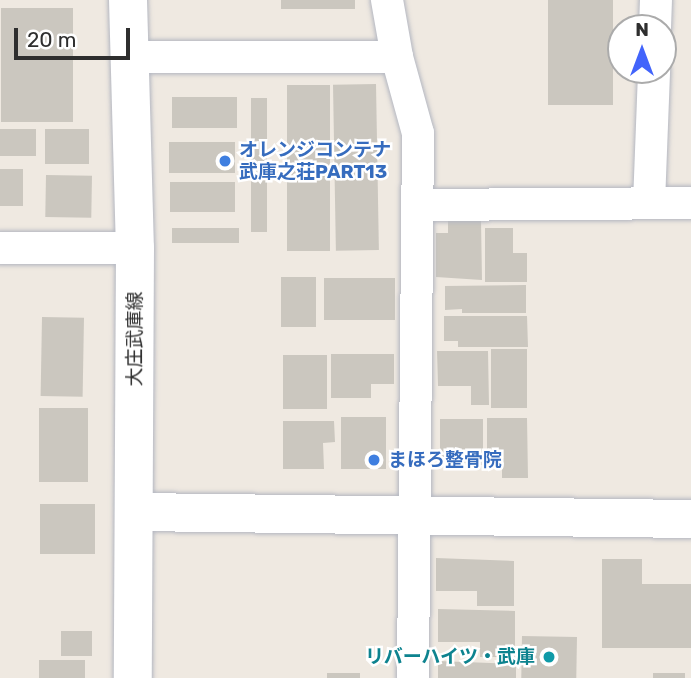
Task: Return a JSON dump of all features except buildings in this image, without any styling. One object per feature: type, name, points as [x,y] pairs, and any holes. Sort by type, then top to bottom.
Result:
[{"type":"street","name":"大庄武庫線","points":[[128,0],[135,248],[133,678]]},
{"type":"street","points":[[387,0],[397,57],[418,133],[412,518],[413,678]]},
{"type":"street","points":[[129,57],[397,57]]},
{"type":"street","points":[[649,203],[653,84]]},
{"type":"street","points":[[418,205],[691,203]]},
{"type":"street","points":[[0,248],[135,248]]},
{"type":"street","points":[[135,512],[691,520]]},
{"type":"place","name":"オレンジコンテナ 武庫之荘PART13","points":[[225,161]]},
{"type":"place","name":"まほろ整骨院","points":[[374,460]]},
{"type":"place","name":"リバーハイツ・武庫","points":[[549,657]]}]
